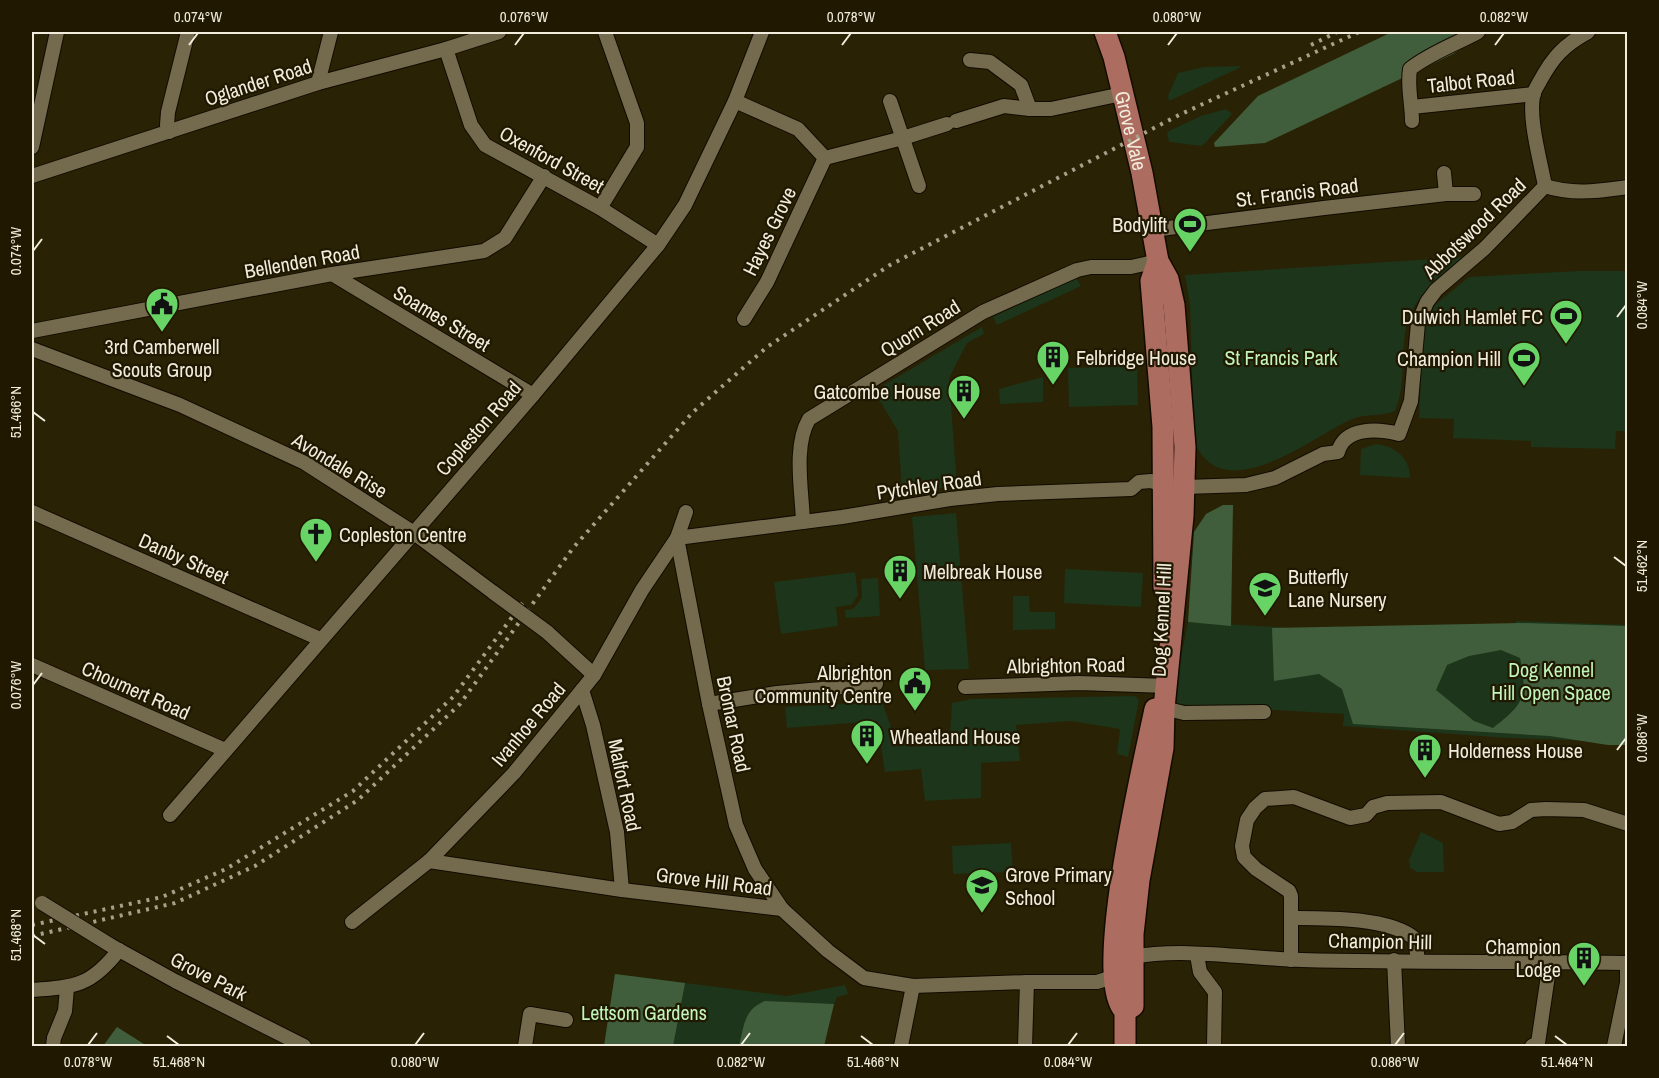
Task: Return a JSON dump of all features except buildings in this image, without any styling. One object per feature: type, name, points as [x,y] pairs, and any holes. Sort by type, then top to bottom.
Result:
[{"type":"main road","name":"Grove Vale","points":[[1105,32],[1113,51],[1153,230]]},
{"type":"main road","name":"Dog Kennel Hill","points":[[1153,230],[1158,261],[1151,281],[1163,427],[1174,486],[1162,685],[1117,913],[1114,978],[1120,1006],[1125,1011],[1133,1006],[1133,934],[1139,880],[1163,748],[1162,685]]},
{"type":"main road","points":[[1125,1011],[1125,1047]]},
{"type":"street","points":[[32,147],[57,32]]},
{"type":"street","points":[[169,132],[168,112],[188,32]]},
{"type":"street","points":[[318,83],[331,32]]},
{"type":"street","name":"Oglander Road","points":[[32,176],[318,83],[446,49],[499,32]]},
{"type":"street","points":[[600,208],[637,147],[637,123],[605,32]]},
{"type":"street","name":"Copleston Road","points":[[170,815],[533,395],[658,245],[685,206],[735,101],[762,32]]},
{"type":"street","name":"Talbot Road","points":[[1478,32],[1446,50],[1421,60],[1410,69],[1408,84],[1412,114],[1534,94]]},
{"type":"street","name":"Abbotswood Road","points":[[1399,434],[1411,401],[1418,323],[1426,302],[1436,290],[1485,248],[1545,186],[1532,111],[1534,94],[1551,62],[1568,43],[1588,32]]},
{"type":"street","name":"Oxenford Street","points":[[446,49],[471,125],[485,145],[600,208],[658,245]]},
{"type":"street","points":[[970,60],[990,62],[1021,85],[1030,109]]},
{"type":"street","points":[[735,101],[798,129],[825,158],[903,138],[1004,106],[1051,109],[1122,94]]},
{"type":"street","points":[[890,101],[920,186]]},
{"type":"street","name":"Hayes Grove","points":[[744,319],[767,282],[825,158]]},
{"type":"street","points":[[1443,173],[1446,194]]},
{"type":"street","name":"Bellenden Road","points":[[32,331],[332,274],[484,251],[505,238],[544,176]]},
{"type":"street","points":[[1545,186],[1559,190],[1586,192],[1628,187]]},
{"type":"street","name":"St. Francis Road","points":[[1153,230],[1446,194],[1474,194]]},
{"type":"street","name":"Quorn Road","points":[[803,522],[800,442],[809,419],[983,312],[1077,270],[1091,267],[1131,267],[1158,261]]},
{"type":"street","name":"Soames Street","points":[[332,274],[533,395]]},
{"type":"street","name":"Avondale Rise","points":[[32,348],[180,405],[305,463],[414,533],[547,632],[594,675]]},
{"type":"street","name":"Pytchley Road","points":[[677,538],[998,494],[1131,489],[1143,482],[1151,481],[1174,486],[1246,485],[1275,478],[1323,454],[1338,452],[1341,443],[1351,435],[1382,429],[1399,434]]},
{"type":"street","name":"Danby Street","points":[[32,512],[320,639]]},
{"type":"street","name":"Ivanhoe Road","points":[[352,922],[429,861],[514,773],[582,690],[594,675],[642,590],[677,538],[686,512]]},
{"type":"street","name":"Bromar Road","points":[[677,538],[709,704],[736,825],[755,869],[782,909]]},
{"type":"street","name":"Choumert Road","points":[[32,665],[225,750]]},
{"type":"street","name":"Albrighton Road","points":[[965,687],[1079,682],[1162,685]]},
{"type":"street","points":[[709,704],[777,693],[876,684]]},
{"type":"street","name":"Malfort Road","points":[[582,690],[593,725],[617,832],[622,890]]},
{"type":"street","points":[[1164,708],[1184,713],[1264,712]]},
{"type":"street","points":[[1291,960],[1292,918],[1289,891],[1256,869],[1244,857],[1242,846],[1247,820],[1265,799],[1294,797],[1350,818],[1366,815],[1372,807],[1388,803],[1441,802],[1499,824],[1512,822],[1531,810],[1546,809],[1584,810],[1628,824]]},
{"type":"street","name":"Grove Hill Road","points":[[429,861],[622,890],[782,909],[828,951],[864,978],[912,986],[1096,982],[1114,978]]},
{"type":"street","name":"Grove Park","points":[[37,900],[114,948],[280,1041],[304,1047]]},
{"type":"street","points":[[1292,918],[1364,920],[1397,930],[1415,939],[1418,961]]},
{"type":"street","points":[[32,990],[78,985],[102,970],[114,948]]},
{"type":"street","name":"Champion Hill","points":[[1133,957],[1147,954],[1291,960],[1627,963],[1627,983],[1614,1047]]},
{"type":"street","points":[[1197,955],[1200,972],[1215,992],[1214,1047]]},
{"type":"street","points":[[1114,978],[1125,969],[1133,957]]},
{"type":"street","points":[[1394,960],[1398,1047]]},
{"type":"street","points":[[1532,1047],[1538,1043],[1550,962]]},
{"type":"street","points":[[1025,1047],[1027,982]]},
{"type":"street","points":[[901,1047],[912,986]]},
{"type":"street","points":[[53,1047],[54,1038],[65,1011],[67,988]]},
{"type":"street","points":[[525,1047],[530,1014],[566,1020]]},
{"type":"green space","points":[[1392,32],[1486,32],[1453,54],[1265,143],[1215,147],[1214,143],[1258,96]]},
{"type":"green space","points":[[1204,67],[1241,67],[1169,101],[1168,96],[1178,73]]},
{"type":"green space","points":[[1226,109],[1232,114],[1202,146],[1169,142],[1167,132],[1201,116]]},
{"type":"green space","name":"St Francis Park","points":[[1465,257],[1434,282],[1410,314],[1405,337],[1402,380],[1395,411],[1355,418],[1290,453],[1245,470],[1224,469],[1207,460],[1194,440],[1190,305],[1185,275]]},
{"type":"green space","name":"Champion Hill","points":[[1578,271],[1627,271],[1627,431],[1616,431],[1615,449],[1531,447],[1531,441],[1453,438],[1454,419],[1419,418],[1426,322],[1435,305],[1469,277]]},
{"type":"green space","points":[[1076,278],[1081,286],[997,325],[993,317]]},
{"type":"green space","points":[[982,327],[984,334],[967,343],[949,378],[957,486],[902,493],[898,431],[874,391]]},
{"type":"green space","points":[[1137,366],[1138,405],[1069,407],[1068,368]]},
{"type":"green space","points":[[1043,377],[1043,402],[1000,404],[999,389]]},
{"type":"green space","points":[[1376,444],[1389,447],[1400,454],[1407,465],[1410,478],[1360,475],[1361,449]]},
{"type":"green space","points":[[1223,505],[1233,505],[1231,626],[1188,622],[1194,532],[1206,514]]},
{"type":"green space","points":[[956,513],[969,669],[925,670],[912,517]]},
{"type":"green space","points":[[1065,569],[1143,573],[1141,607],[1064,603]]},
{"type":"green space","points":[[855,572],[858,595],[851,605],[836,607],[838,626],[781,634],[774,582]]},
{"type":"green space","points":[[878,578],[880,616],[846,618],[845,610],[853,609],[862,598],[861,579]]},
{"type":"green space","points":[[1013,596],[1029,596],[1030,612],[1055,612],[1055,629],[1013,630]]},
{"type":"green space","name":"Dog Kennel Hill Open Space","points":[[1516,621],[1627,625],[1627,742],[1508,738],[1343,726],[1344,714],[1172,704],[1188,622],[1292,628],[1516,634]]},
{"type":"green space","name":"Dog Kennel Hill Open Space","points":[[1520,623],[1627,626],[1627,745],[1608,745],[1550,736],[1353,724],[1342,689],[1319,674],[1274,681],[1272,628]],"holes":[[[1501,650],[1520,658],[1524,682],[1521,699],[1517,706],[1493,728],[1474,721],[1436,690],[1447,665],[1469,656]]]},
{"type":"green space","points":[[1135,696],[1139,700],[1128,757],[1117,754],[1120,729],[1071,721],[1016,725],[1020,761],[981,763],[981,798],[925,801],[921,769],[885,772],[877,721],[787,728],[785,707],[882,702],[894,735],[910,747],[939,745],[950,734],[952,703],[971,699]]},
{"type":"green space","points":[[1421,832],[1443,843],[1444,872],[1417,872],[1410,868],[1409,860]]},
{"type":"green space","points":[[1011,843],[1013,872],[953,874],[952,846]]},
{"type":"green space","name":"Lettsom Gardens","points":[[615,974],[787,996],[845,985],[848,994],[837,997],[824,1046],[604,1046]]},
{"type":"green space","points":[[615,974],[685,983],[673,1046],[604,1046]]},
{"type":"green space","points":[[765,1001],[834,1004],[824,1046],[739,1046],[749,1013]]},
{"type":"green space","points":[[117,1027],[147,1046],[103,1046]]},
{"type":"railway","points":[[1311,45],[1337,32]]},
{"type":"railway","points":[[32,936],[175,903],[255,866],[358,800],[460,704],[573,548],[693,412],[767,347],[890,265],[1179,115],[1359,32]]},
{"type":"railway","points":[[32,925],[162,897],[226,869],[353,791],[453,697],[524,601]]},
{"type":"place","name":"Bodylift","points":[[1190,253]]},
{"type":"place","name":"3rd Camberwell Scouts Group","points":[[162,333]]},
{"type":"place","name":"Dulwich Hamlet FC","points":[[1566,345]]},
{"type":"place","name":"Felbridge House","points":[[1053,386]]},
{"type":"place","name":"Champion Hill","points":[[1524,387]]},
{"type":"place","name":"Gatcombe House","points":[[964,420]]},
{"type":"place","name":"Copleston Centre","points":[[316,563]]},
{"type":"place","name":"Melbreak House","points":[[900,600]]},
{"type":"place","name":"Butterfly Lane Nursery","points":[[1265,617]]},
{"type":"place","name":"Albrighton Community Centre","points":[[915,712]]},
{"type":"place","name":"Wheatland House","points":[[867,765]]},
{"type":"place","name":"Holderness House","points":[[1425,779]]},
{"type":"place","name":"Grove Primary School","points":[[982,914]]},
{"type":"place","name":"Champion Lodge","points":[[1584,987]]}]
